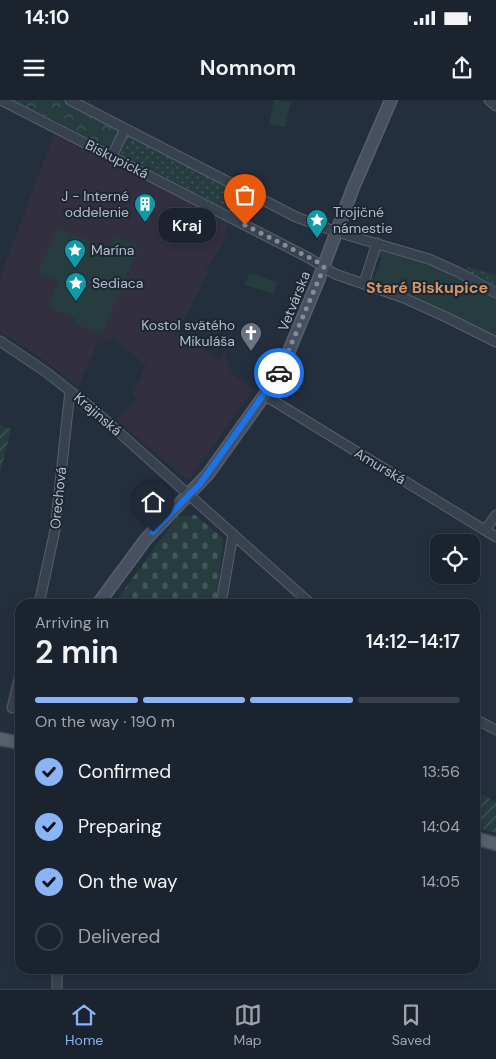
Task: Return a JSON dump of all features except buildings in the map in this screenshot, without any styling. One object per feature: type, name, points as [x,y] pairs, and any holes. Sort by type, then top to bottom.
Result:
[{"type":"main road","points":[[0,739],[15,742]]},
{"type":"main road","points":[[480,839],[496,844]]},
{"type":"street","name":"Biskupická","points":[[1,100],[232,218]]},
{"type":"street","points":[[70,100],[244,192],[296,217],[337,232],[439,263],[475,280],[496,293]]},
{"type":"street","name":"Vetvárska","points":[[102,599],[142,544],[166,517],[190,495],[212,469],[283,366],[324,267],[353,188],[391,100]]},
{"type":"street","points":[[489,100],[496,106]]},
{"type":"street","points":[[112,156],[124,129]]},
{"type":"street","points":[[244,192],[232,218],[316,261],[335,274],[364,283],[448,318],[496,342]]},
{"type":"street","points":[[364,283],[377,243]]},
{"type":"street","name":"Krajinská","points":[[0,341],[70,390],[306,599]]},
{"type":"street","name":"Orechová","points":[[39,599],[55,530],[70,390]]},
{"type":"street","name":"Amurská","points":[[264,395],[496,537]]},
{"type":"street","points":[[485,530],[496,515]]},
{"type":"street","points":[[222,599],[233,534]]},
{"type":"street","points":[[12,708],[15,696]]},
{"type":"street","points":[[480,722],[496,730]]},
{"type":"street","points":[[57,974],[57,989]]},
{"type":"shaded area","points":[[54,134],[229,224],[222,244],[206,271],[208,273],[177,333],[220,360],[224,352],[233,376],[253,390],[190,478],[186,479],[117,420],[136,399],[132,395],[146,365],[115,340],[98,341],[78,387],[37,355],[0,332],[0,278]]},
{"type":"green space","points":[[10,100],[64,100],[116,128],[118,131],[117,137],[112,145],[105,149],[50,118]]},
{"type":"green space","points":[[274,100],[291,102],[285,127],[269,124]]},
{"type":"green space","points":[[129,135],[236,190],[225,211],[120,156],[124,139]]},
{"type":"green space","points":[[58,229],[109,248],[115,236],[139,247],[103,331],[98,333],[75,324],[76,319],[50,308],[50,302],[59,281],[38,272]]},
{"type":"green space","points":[[381,249],[431,264],[484,289],[496,298],[496,339],[443,310],[371,282],[370,275],[375,277],[382,258],[376,256]]},
{"type":"green space","points":[[469,267],[496,275],[496,288],[465,270]]},
{"type":"green space","points":[[249,273],[277,282],[274,294],[245,285]]},
{"type":"green space","points":[[0,425],[11,429],[0,474]]},
{"type":"green space","points":[[195,515],[223,538],[217,599],[118,599],[177,517]]},
{"type":"green space","points":[[480,794],[496,802],[496,833],[480,828]]},
{"type":"way so far","points":[[245,225],[316,261],[324,267],[279,373]]},
{"type":"place","name":"J - Interné oddelenie","points":[[145,223]]},
{"type":"place","name":"Kraj","points":[[245,225]]},
{"type":"place","name":"Trojičné námestie","points":[[317,239]]},
{"type":"place","name":"Marína","points":[[75,269]]},
{"type":"place","name":"Sediaca","points":[[76,302]]},
{"type":"place","name":"Kostol svätého Mikuláša","points":[[251,352]]},
{"type":"district","name":"Staré Biskupice","points":[[427,287]]},
{"type":"route","points":[[153,532],[190,495],[216,464],[279,373]]}]
